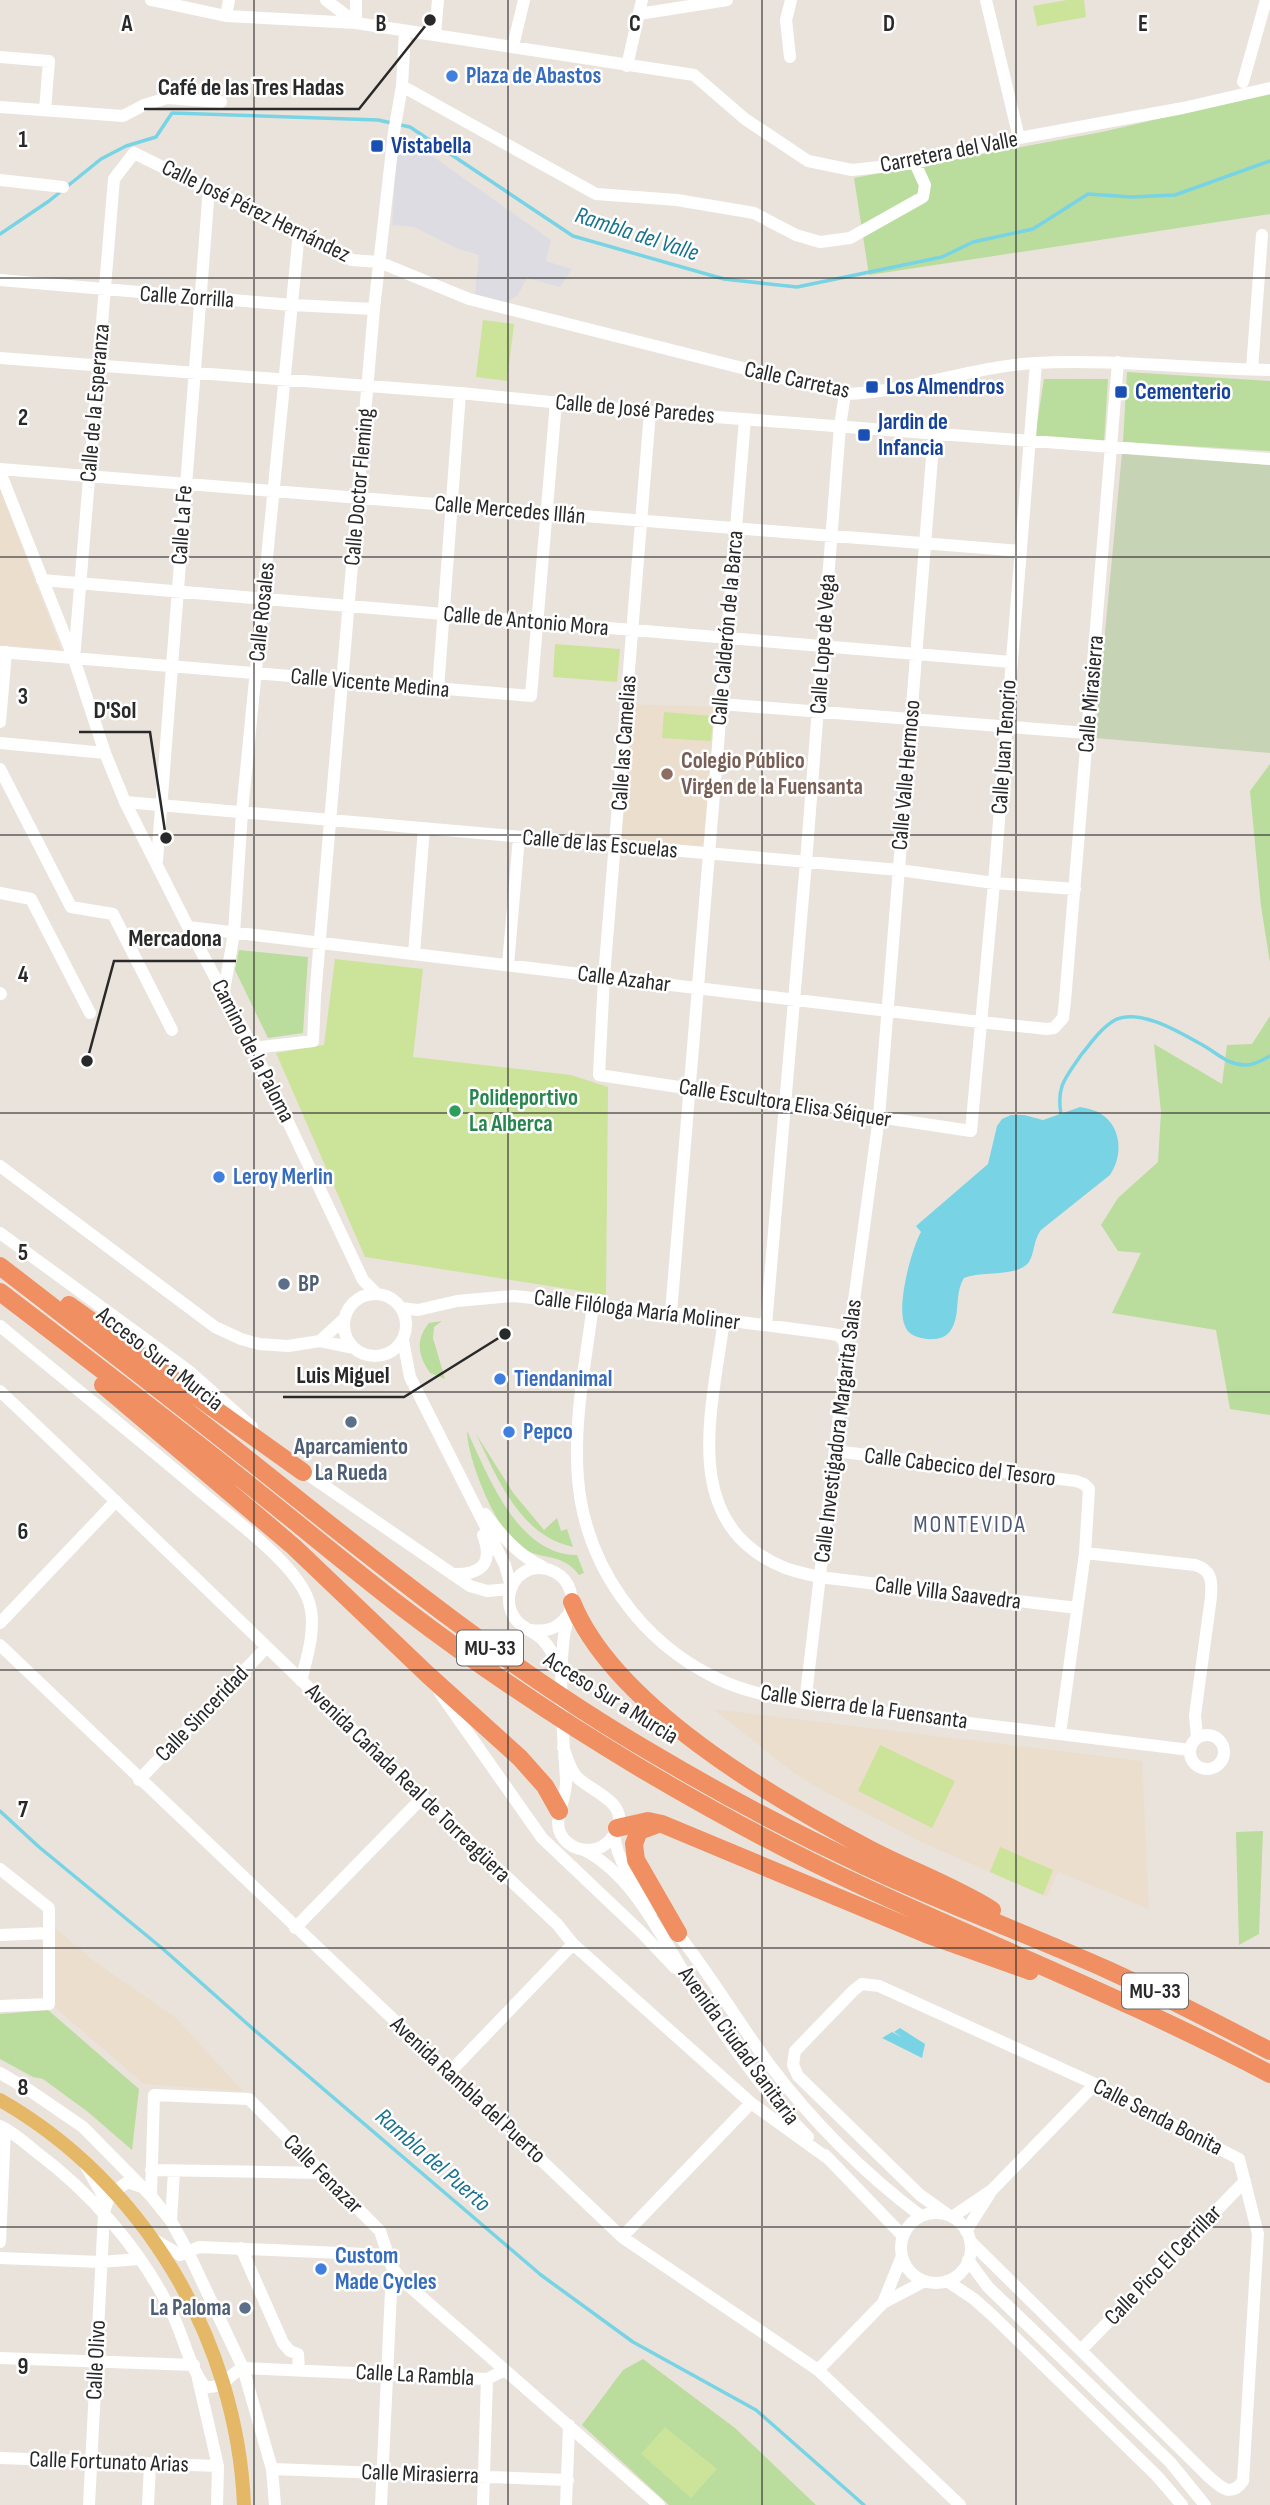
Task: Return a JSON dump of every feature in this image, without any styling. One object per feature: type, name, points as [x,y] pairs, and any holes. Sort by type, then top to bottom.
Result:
[{"type":"highway","points":[[0,1257],[303,1472]]},
{"type":"highway","name":"Acceso Sur a Murcia","points":[[0,1266],[415,1593],[498,1654],[584,1711],[682,1771],[805,1838],[933,1898],[1036,1939],[1167,1997],[1270,2051]]},
{"type":"highway","name":"Acceso Sur a Murcia","points":[[0,1292],[404,1608],[518,1690],[585,1734],[716,1812],[796,1854],[1177,2026],[1270,2074]]},
{"type":"highway","points":[[91,1361],[95,1377],[294,1547],[520,1758],[562,1806]]},
{"type":"highway","points":[[570,1608],[615,1669],[649,1703],[696,1742],[788,1804],[988,1908],[1036,1939]]},
{"type":"highway","points":[[616,1831],[648,1821],[662,1824],[926,1934],[1028,1971],[1085,1984]]},
{"type":"highway","points":[[662,1824],[639,1832],[634,1844],[636,1860],[678,1933]]},
{"type":"main road","points":[[0,2100],[54,2136],[82,2160],[108,2202],[153,2239],[204,2329],[224,2383],[234,2423],[244,2505]]},
{"type":"street","name":"Carretera del Valle","points":[[151,0],[226,16],[356,23],[694,75],[746,119],[808,161],[852,170],[915,163],[1019,138],[1182,108],[1270,88]]},
{"type":"street","points":[[226,16],[229,0]]},
{"type":"street","points":[[326,0],[356,23]]},
{"type":"street","points":[[356,0],[356,23]]},
{"type":"street","points":[[435,34],[438,0]]},
{"type":"street","points":[[513,46],[524,0]]},
{"type":"street","points":[[626,65],[642,0]]},
{"type":"street","points":[[639,14],[727,0]]},
{"type":"street","points":[[790,57],[786,20],[791,0]]},
{"type":"street","points":[[986,0],[1019,138]]},
{"type":"street","points":[[1242,82],[1266,0]]},
{"type":"street","name":"Calle Doctor Fleming","points":[[253,1048],[313,1041],[374,309],[394,132],[400,112],[405,32]]},
{"type":"street","points":[[0,57],[48,61],[45,110]]},
{"type":"street","points":[[402,86],[596,194],[677,200],[754,213],[796,235],[820,242],[850,238],[923,197],[925,185],[915,163]]},
{"type":"street","points":[[0,107],[123,116],[144,105],[167,98],[221,102]]},
{"type":"street","name":"Calle José Pérez Hernández","points":[[134,153],[352,260],[379,262]]},
{"type":"street","name":"Calle de la Esperanza","points":[[74,659],[114,179],[134,153]]},
{"type":"street","points":[[0,180],[63,187]]},
{"type":"street","name":"Calle La Fe","points":[[156,863],[209,188]]},
{"type":"street","name":"Calle Rosales","points":[[224,991],[234,933],[242,812],[299,232]]},
{"type":"street","points":[[1252,369],[1262,235]]},
{"type":"street","name":"Calle Carretas","points":[[379,262],[469,299],[845,394],[874,393],[1000,366],[1036,363],[1118,362],[1270,370]]},
{"type":"street","name":"Calle Zorrilla","points":[[0,280],[292,306],[374,309]]},
{"type":"street","name":"Calle de José Paredes","points":[[0,358],[460,393],[650,412],[1270,459]]},
{"type":"street","name":"Calle Mirasierra","points":[[1059,1025],[1064,1008],[1075,889],[1118,362]]},
{"type":"street","name":"Calle Juan Tenorio","points":[[971,1131],[1036,363]]},
{"type":"street","points":[[438,689],[460,393]]},
{"type":"street","name":"Calle Lope de Vega","points":[[766,1325],[819,712],[840,426],[845,394]]},
{"type":"street","points":[[538,622],[556,402]]},
{"type":"street","name":"Calle las Camelias","points":[[599,1074],[604,977],[650,412]]},
{"type":"street","name":"Calle Calderón de la Barca","points":[[671,1312],[744,419]]},
{"type":"street","name":"Calle Valle Hermoso","points":[[879,1117],[934,433]]},
{"type":"street","name":"Calle Mercedes Illán","points":[[0,470],[1020,551]]},
{"type":"street","name":"Camino de la Paloma","points":[[0,470],[74,659],[105,753],[125,802],[253,1048],[370,1294]]},
{"type":"street","name":"Calle de Antonio Mora","points":[[42,580],[1011,662]]},
{"type":"street","name":"Calle Vicente Medina","points":[[3,652],[531,696],[538,622]]},
{"type":"street","points":[[0,722],[3,652]]},
{"type":"street","points":[[721,704],[1087,733]]},
{"type":"street","points":[[0,743],[105,753]]},
{"type":"street","points":[[0,769],[71,906],[113,914],[172,1030]]},
{"type":"street","name":"Calle de las Escuelas","points":[[125,802],[899,870],[994,883],[1075,889]]},
{"type":"street","points":[[414,954],[424,828]]},
{"type":"street","points":[[508,965],[519,837]]},
{"type":"street","points":[[0,894],[31,899],[90,1013]]},
{"type":"street","name":"Calle Azahar","points":[[188,927],[980,1022],[1047,1029],[1059,1025]]},
{"type":"street","name":"Calle Escultora Elisa Séiquer","points":[[599,1074],[971,1131]]},
{"type":"street","name":"Calle Investigadora Margarita Salas","points":[[805,1703],[846,1355],[844,1341],[850,1330],[879,1117]]},
{"type":"street","points":[[0,1166],[215,1327],[248,1342],[270,1346],[320,1341],[354,1348]]},
{"type":"street","points":[[0,1233],[189,1371],[303,1472],[470,1586],[487,1591],[511,1588],[520,1576],[531,1569],[545,1568]]},
{"type":"street","points":[[320,1341],[344,1319],[351,1304],[370,1294],[388,1296],[401,1308],[407,1325],[403,1339],[392,1352],[383,1356],[362,1354],[354,1348],[347,1340],[344,1319]]},
{"type":"street","name":"Calle Filóloga María Moliner","points":[[401,1308],[428,1308],[457,1301],[514,1296],[724,1319],[838,1335],[844,1341]]},
{"type":"street","name":"Calle Sierra de la Fuensanta","points":[[593,1304],[578,1435],[578,1478],[584,1520],[593,1547],[608,1578],[632,1612],[653,1635],[686,1662],[719,1680],[758,1694],[805,1703],[1060,1734],[1193,1744],[1211,1597],[1212,1583],[1209,1573],[1203,1567],[1195,1565],[1085,1553]]},
{"type":"street","name":"Calle Filóloga María Moliner","points":[[407,1325],[428,1308]]},
{"type":"street","name":"Calle Villa Saavedra","points":[[724,1319],[708,1449],[709,1475],[729,1524],[748,1546],[784,1567],[819,1577],[1077,1608]]},
{"type":"street","points":[[0,1326],[113,1417],[263,1545],[287,1569],[303,1588],[310,1605],[310,1640],[301,1681]]},
{"type":"street","points":[[403,1339],[410,1377],[505,1565],[511,1588],[510,1609],[522,1626],[542,1632],[553,1629],[562,1622],[570,1608]]},
{"type":"street","points":[[383,1356],[410,1377]]},
{"type":"street","name":"Avenida Cañada Real de Torreagüera","points":[[0,1391],[422,1798],[557,1924],[573,1944],[751,2103],[830,2160]]},
{"type":"street","name":"Calle Cabecico del Tesoro","points":[[835,1451],[1084,1484],[1091,1497],[1085,1553]]},
{"type":"street","points":[[451,1574],[477,1572],[486,1559],[488,1547],[467,1492]]},
{"type":"street","points":[[467,1492],[508,1543],[527,1560],[556,1572],[565,1580],[570,1591],[561,1671],[563,1747],[566,1779],[557,1821],[560,1832],[573,1847],[583,1850],[600,1848],[616,1831],[616,1810],[612,1802],[576,1775],[563,1747]]},
{"type":"street","points":[[0,1623],[116,1501]]},
{"type":"street","points":[[1060,1734],[1085,1553]]},
{"type":"street","points":[[531,1630],[543,1640],[561,1671]]},
{"type":"street","name":"Avenida Rambla del Puerto","points":[[0,1646],[622,2237],[818,2370],[960,2505]]},
{"type":"street","name":"Calle Sinceridad","points":[[139,1780],[266,1648]]},
{"type":"street","points":[[427,1674],[542,1838],[641,1932],[694,1989]]},
{"type":"street","points":[[562,1806],[579,1791],[597,1791]]},
{"type":"street","points":[[295,1928],[422,1798]]},
{"type":"street","name":"Avenida Ciudad Sanitaria","points":[[616,1831],[620,1857],[628,1873],[678,1933],[787,2087],[814,2118],[893,2195],[921,2216]]},
{"type":"street","name":"Avenida Ciudad Sanitaria","points":[[583,1850],[608,1864],[627,1886],[694,1989],[771,2096],[903,2236]]},
{"type":"street","points":[[0,1869],[49,1908],[49,2004],[0,2006]]},
{"type":"street","points":[[0,1935],[49,1933]]},
{"type":"street","points":[[449,2073],[573,1944]]},
{"type":"street","name":"Calle Senda Bonita","points":[[950,2216],[920,2195],[797,2076],[793,2065],[796,2051],[862,1984],[870,1984],[1095,2084],[1239,2159],[1258,2234],[1243,2481],[1238,2489],[1230,2491],[1222,2488],[1208,2476],[1081,2350]]},
{"type":"street","points":[[0,2073],[83,2127],[121,2164],[171,2221],[243,2368],[272,2469],[275,2505]]},
{"type":"street","points":[[950,2216],[992,2190],[1095,2084]]},
{"type":"street","name":"Calle Fenazar","points":[[151,2170],[154,2095],[249,2099],[380,2231],[396,2273]]},
{"type":"street","points":[[622,2237],[751,2103]]},
{"type":"street","points":[[3,2127],[108,2202],[170,2309],[205,2387],[224,2383],[234,2372],[243,2368]]},
{"type":"street","points":[[0,2242],[3,2127]]},
{"type":"street","points":[[121,2164],[128,2182],[147,2192]]},
{"type":"street","points":[[147,2192],[151,2170],[321,2173]]},
{"type":"street","points":[[171,2221],[174,2171]]},
{"type":"street","name":"Calle Pico El Cerrillar","points":[[1081,2350],[1245,2181]]},
{"type":"street","points":[[108,2202],[128,2182]]},
{"type":"street","points":[[818,2370],[883,2303],[925,2281],[947,2281],[960,2273],[968,2260],[968,2236],[992,2190]]},
{"type":"street","name":"Calle Olivo","points":[[89,2505],[100,2262],[108,2202]]},
{"type":"street","points":[[883,2303],[902,2256],[903,2236],[913,2221],[934,2213],[950,2216],[1081,2350]]},
{"type":"street","points":[[153,2239],[180,2255],[200,2247],[388,2255]]},
{"type":"street","points":[[241,2249],[283,2343],[290,2351],[298,2354],[299,2371]]},
{"type":"street","points":[[902,2256],[912,2274],[925,2281]]},
{"type":"street","points":[[0,2258],[100,2262],[140,2259]]},
{"type":"street","points":[[968,2260],[988,2287],[1170,2462],[1205,2505]]},
{"type":"street","points":[[381,2505],[392,2283],[396,2273],[505,2370]]},
{"type":"street","points":[[947,2281],[968,2294],[993,2316],[1156,2475],[1182,2505]]},
{"type":"street","points":[[0,2358],[194,2365]]},
{"type":"street","points":[[194,2365],[218,2466],[217,2505]]},
{"type":"street","name":"Calle La Rambla","points":[[243,2368],[487,2379],[505,2370],[659,2505]]},
{"type":"street","points":[[483,2505],[487,2379]]},
{"type":"street","points":[[566,2505],[569,2425]]},
{"type":"street","name":"Calle Fortunato Arias","points":[[0,2458],[218,2466]]},
{"type":"street","points":[[148,2505],[150,2465]]},
{"type":"street","name":"Calle Mirasierra","points":[[272,2469],[568,2480]]},
{"type":"shaded area","points":[[404,136],[551,240],[546,261],[572,269],[560,287],[527,278],[517,296],[505,303],[475,294],[479,255],[456,248],[414,227],[392,225],[397,147]]},
{"type":"shaded area","points":[[0,488],[61,650],[0,645]]},
{"type":"shaded area","name":"Colegio Público Virgen de la Fuensanta","points":[[630,704],[716,707],[703,848],[619,841]]},
{"type":"shaded area","points":[[713,1709],[1142,1761],[1149,1909],[1058,1872],[1047,1897],[919,1841],[794,1773]]},
{"type":"shaded area","points":[[54,1927],[94,1961],[175,2017],[243,2091],[144,2084],[54,2007]]},
{"type":"green space","points":[[1084,0],[1086,17],[1037,26],[1033,6]]},
{"type":"green space","points":[[1270,93],[1270,214],[869,275],[854,178],[1102,132]]},
{"type":"green space","points":[[483,320],[514,324],[507,381],[476,377]]},
{"type":"green space","points":[[1127,372],[1270,381],[1270,451],[1123,442]]},
{"type":"green space","points":[[1044,379],[1108,379],[1104,442],[1035,436]]},
{"type":"green space","points":[[1122,453],[1270,465],[1270,753],[1095,738]]},
{"type":"green space","points":[[555,644],[620,649],[617,682],[553,677]]},
{"type":"green space","points":[[664,712],[713,716],[711,741],[662,738]]},
{"type":"green space","points":[[1270,764],[1270,963],[1261,906],[1250,791]]},
{"type":"green space","points":[[239,950],[308,957],[303,1033],[268,1038],[235,970]]},
{"type":"green space","name":"Polideportivo La Alberca","points":[[335,959],[423,969],[413,1057],[571,1075],[608,1087],[606,1295],[365,1257],[276,1053],[324,1045]]},
{"type":"green space","points":[[1270,1016],[1270,1415],[1230,1409],[1216,1330],[1112,1313],[1141,1253],[1118,1251],[1101,1225],[1118,1198],[1158,1162],[1161,1112],[1154,1044],[1222,1084],[1227,1045],[1252,1044]]},
{"type":"green space","points":[[442,1321],[434,1327],[433,1338],[445,1379],[430,1373],[420,1348],[422,1336],[429,1323]]},
{"type":"green space","points":[[467,1431],[495,1490],[521,1527],[537,1542],[556,1551],[577,1555],[584,1573],[579,1575],[566,1563],[530,1552],[512,1540],[485,1494],[472,1459]]},
{"type":"green space","points":[[476,1434],[514,1494],[544,1530],[557,1518],[561,1531],[567,1529],[573,1547],[554,1541],[524,1518],[502,1486]]},
{"type":"green space","points":[[880,1745],[955,1781],[932,1828],[858,1791]]},
{"type":"green space","points":[[1263,1831],[1259,1934],[1239,1945],[1236,1832]]},
{"type":"green space","points":[[1000,1847],[1053,1870],[1043,1895],[990,1872]]},
{"type":"green space","points":[[48,2010],[139,2089],[132,2150],[88,2112],[43,2079],[33,2077],[0,2059],[0,2014]]},
{"type":"green space","points":[[643,2359],[735,2428],[816,2505],[669,2505],[582,2425],[623,2370]]},
{"type":"green space","points":[[665,2427],[717,2469],[691,2498],[641,2454]]},
{"type":"water","points":[[1080,1107],[1101,1114],[1117,1134],[1117,1159],[1110,1175],[1041,1230],[1031,1258],[1024,1267],[964,1278],[959,1291],[954,1324],[946,1335],[930,1339],[911,1334],[905,1326],[902,1306],[909,1265],[921,1232],[916,1226],[988,1164],[997,1126],[1002,1119],[1011,1115],[1024,1115],[1043,1120]]},
{"type":"water","points":[[900,2028],[925,2044],[922,2058],[882,2038],[892,2032],[903,2038],[894,2032]]},
{"type":"waterway","name":"Rambla del Valle","points":[[0,234],[49,201],[101,159],[126,146],[156,137],[172,113],[378,120],[410,127],[573,236],[724,279],[797,287],[942,257],[973,242],[1033,229],[1088,194],[1131,197],[1175,195],[1270,161]]},
{"type":"waterway","points":[[1061,1114],[1061,1089],[1071,1070],[1101,1031],[1115,1020],[1125,1017],[1137,1017],[1162,1024],[1234,1063],[1251,1065],[1270,1056]]},
{"type":"waterway","name":"Rambla del Puerto","points":[[0,1811],[541,2275],[633,2342],[756,2410],[864,2505]]},
{"type":"place","name":"Café de las Tres Hadas","points":[[430,20]]},
{"type":"place","name":"Plaza de Abastos","points":[[452,76]]},
{"type":"place","name":"Vistabella","points":[[377,146]]},
{"type":"place","name":"Los Almendros","points":[[872,387]]},
{"type":"place","name":"Cementerio","points":[[1121,392]]},
{"type":"place","name":"Jardin de Infancia","points":[[864,435]]},
{"type":"place","name":"Colegio Público Virgen de la Fuensanta","points":[[667,774]]},
{"type":"place","name":"D'Sol","points":[[166,838]]},
{"type":"place","name":"Mercadona","points":[[87,1061]]},
{"type":"place","name":"Polideportivo La Alberca","points":[[455,1111]]},
{"type":"place","name":"Leroy Merlin","points":[[219,1177]]},
{"type":"place","name":"BP","points":[[284,1284]]},
{"type":"place","name":"Luis Miguel","points":[[505,1334]]},
{"type":"place","name":"Tiendanimal","points":[[500,1379]]},
{"type":"place","name":"Aparcamiento La Rueda","points":[[351,1422]]},
{"type":"place","name":"Pepco","points":[[509,1432]]},
{"type":"place","name":"Custom Made Cycles","points":[[321,2269]]},
{"type":"place","name":"La Paloma","points":[[245,2308]]},
{"type":"district","name":"MONTEVIDA","points":[[970,1524]]}]
